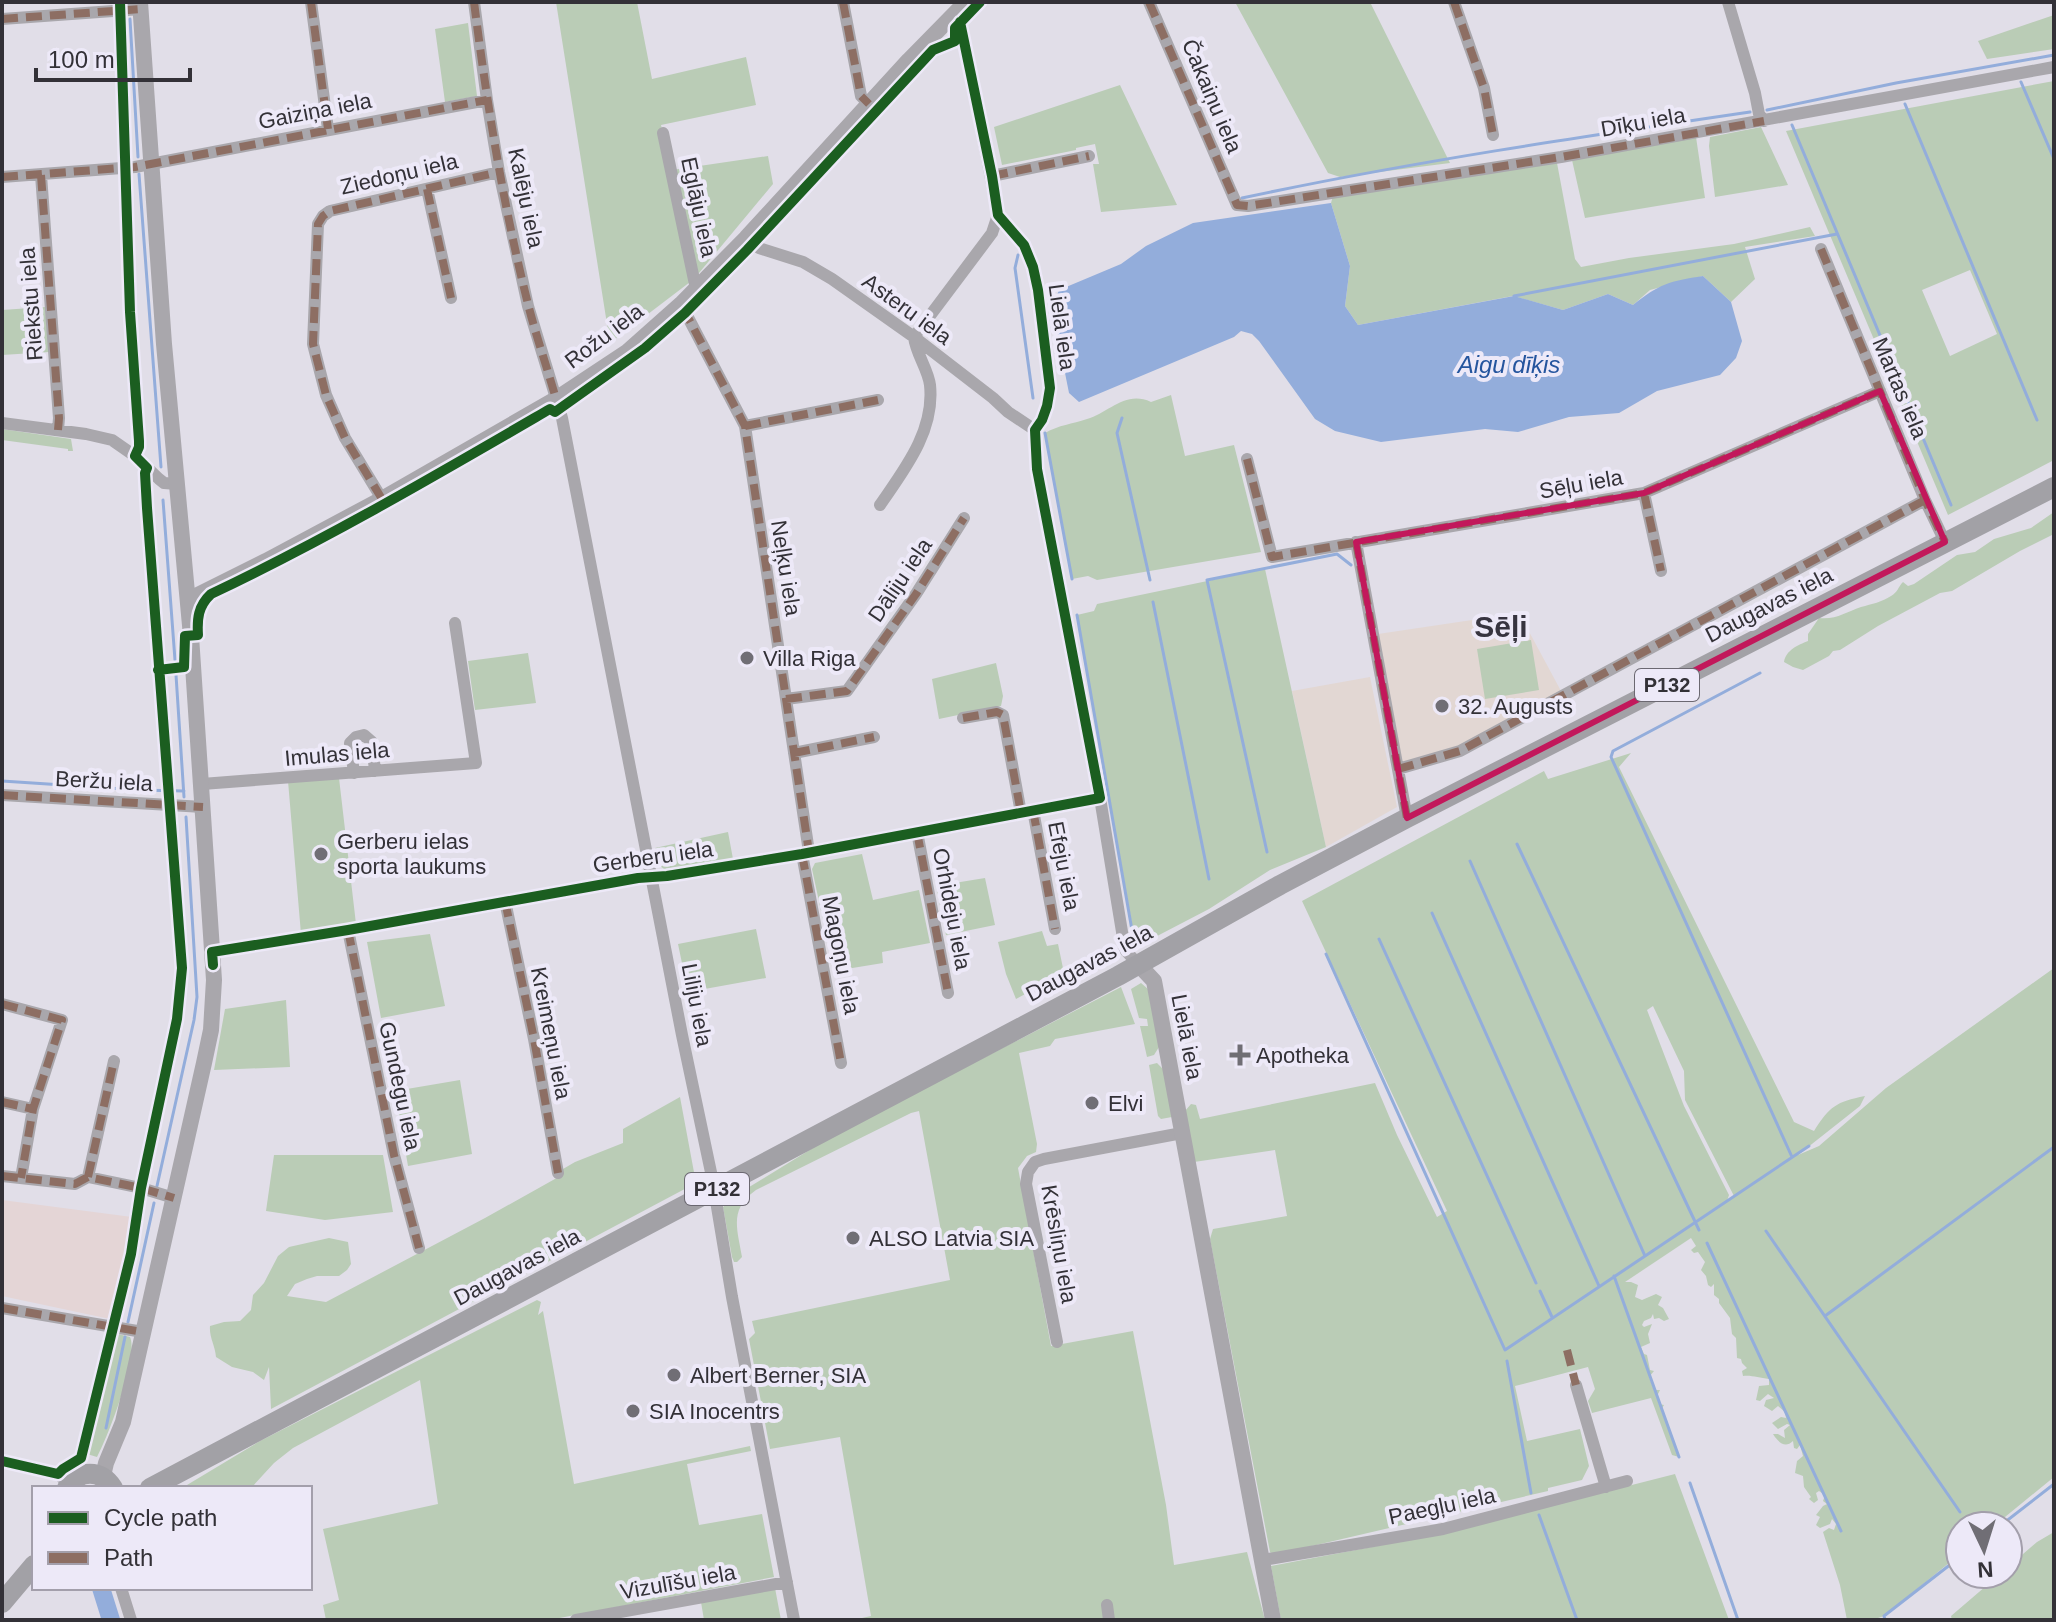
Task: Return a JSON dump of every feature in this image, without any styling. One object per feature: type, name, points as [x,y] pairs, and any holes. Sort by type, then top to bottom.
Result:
[{"type":"main road","name":"Daugavas iela","points":[[154,1486],[1139,965],[1407,818],[2054,487]]},
{"type":"main road","points":[[68,1486],[82,1474],[89,1473],[108,1482]]},
{"type":"main road","points":[[2,1603],[32,1567]]},
{"type":"street","points":[[311,2],[328,129]]},
{"type":"street","name":"Kalēju iela","points":[[474,2],[499,172],[528,306],[556,399]]},
{"type":"street","points":[[843,2],[861,96],[869,104]]},
{"type":"street","name":"Čakaiņu iela","points":[[1149,2],[1237,205]]},
{"type":"street","points":[[1454,2],[1484,88],[1493,135]]},
{"type":"street","points":[[1728,2],[1759,114],[1764,121]]},
{"type":"street","points":[[2,19],[140,5],[171,483],[188,600],[202,784],[212,952],[211,1030],[123,1422],[106,1463],[108,1482]]},
{"type":"street","points":[[880,505],[911,459],[925,429],[930,399],[929,382],[914,337],[992,233],[998,215],[960,8]]},
{"type":"street","name":"Rožu iela","points":[[188,600],[382,499],[556,399],[627,352],[681,304],[746,238],[960,8]]},
{"type":"street","name":"Dīķu iela","points":[[1237,205],[1248,206],[1545,160],[2054,67]]},
{"type":"street","name":"Gaiziņa iela","points":[[2,177],[135,167],[487,100]]},
{"type":"street","name":"Eglāju iela","points":[[663,133],[696,289]]},
{"type":"street","points":[[992,176],[1089,156]]},
{"type":"street","name":"Ziedoņu iela","points":[[382,499],[345,438],[326,395],[313,344],[318,224],[330,211],[499,172]]},
{"type":"street","name":"Riekstu iela","points":[[41,175],[58,430]]},
{"type":"street","points":[[427,189],[451,298]]},
{"type":"street","name":"Lielā iela","points":[[998,215],[1024,245],[1038,290],[1050,388],[1042,420],[1035,430],[1037,469],[1100,798],[1125,950],[1154,981],[1273,1620]]},
{"type":"street","name":"Asteru iela","points":[[746,238],[759,248],[803,262],[845,288],[1035,430]]},
{"type":"street","name":"Martas iela","points":[[1821,249],[1945,542]]},
{"type":"street","name":"Neļķu iela","points":[[681,304],[745,426],[806,853]]},
{"type":"street","points":[[130,312],[139,441],[135,456]]},
{"type":"street","points":[[929,382],[951,366]]},
{"type":"street","name":"Sēļu iela","points":[[1247,459],[1272,557],[1644,493],[1880,391]]},
{"type":"street","name":"Liliju iela","points":[[556,399],[714,1190],[794,1620]]},
{"type":"street","points":[[745,426],[878,400]]},
{"type":"street","points":[[2,423],[112,440],[171,483]]},
{"type":"street","points":[[147,468],[151,557]]},
{"type":"street","points":[[146,499],[171,483]]},
{"type":"street","points":[[1644,493],[1661,571]]},
{"type":"street","points":[[1398,769],[1460,751],[1925,500]]},
{"type":"street","name":"Dāliju iela","points":[[786,699],[847,691],[916,594],[964,518]]},
{"type":"street","points":[[1356,542],[1407,818]]},
{"type":"street","name":"Imulas iela","points":[[202,784],[476,763],[455,623]]},
{"type":"street","name":"Efeju iela","points":[[963,718],[997,712],[1003,715],[1055,929]]},
{"type":"street","points":[[354,773],[350,743],[364,735],[372,742],[375,771]]},
{"type":"street","points":[[794,753],[874,737]]},
{"type":"street","name":"Beržu iela","points":[[2,795],[203,807]]},
{"type":"street","name":"Gerberu iela","points":[[212,952],[635,878],[806,853],[1100,798]]},
{"type":"street","name":"Orhideju iela","points":[[917,832],[948,993]]},
{"type":"street","name":"Magoņu iela","points":[[806,853],[841,1063]]},
{"type":"street","name":"Kreimeņu iela","points":[[505,901],[558,1173]]},
{"type":"street","name":"Gundegu iela","points":[[348,930],[394,1155],[419,1248]]},
{"type":"street","points":[[2,1004],[62,1020],[33,1109],[21,1178]]},
{"type":"street","points":[[88,1177],[114,1061]]},
{"type":"street","points":[[2,1102],[33,1109]]},
{"type":"street","name":"Krēsliņu iela","points":[[1057,1342],[1026,1184],[1028,1172],[1035,1162],[1044,1159],[1182,1133]]},
{"type":"street","points":[[2,1176],[75,1184],[88,1177],[174,1198]]},
{"type":"street","points":[[2,1308],[143,1332]]},
{"type":"street","points":[[1576,1385],[1606,1487]]},
{"type":"street","points":[[2,1461],[58,1474],[68,1486]]},
{"type":"street","name":"Paegļu iela","points":[[1263,1560],[1443,1529],[1627,1481]]},
{"type":"street","name":"Vizulīšu iela","points":[[576,1620],[787,1582]]},
{"type":"street","points":[[122,1590],[131,1620]]},
{"type":"street","points":[[1107,1605],[1109,1620]]},
{"type":"highlighted area","points":[[1880,391],[1945,542],[1407,818],[1356,542],[1644,493]]},
{"type":"shaded area","points":[[1519,613],[1561,691],[1460,745],[1401,764],[1378,634]]},
{"type":"shaded area","points":[[1370,677],[1397,807],[1326,847],[1292,691]]},
{"type":"shaded area","points":[[2,1200],[132,1217],[110,1319],[2,1296]]},
{"type":"green space","points":[[556,2],[637,2],[652,79],[746,57],[756,105],[661,125],[672,170],[768,156],[773,184],[694,279],[610,343]]},
{"type":"green space","points":[[1235,2],[1370,2],[1450,163],[1340,177],[1328,173]]},
{"type":"green space","points":[[2054,15],[2054,49],[1987,59],[1978,41]]},
{"type":"green space","points":[[468,23],[477,96],[445,102],[435,29]]},
{"type":"green space","points":[[2054,81],[2054,460],[1948,515],[1786,131]],"holes":[[[1970,270],[1997,334],[1950,356],[1922,290]]]},
{"type":"green space","points":[[1120,85],[1177,205],[1101,212],[1093,164],[1099,164],[1095,144],[1002,165],[994,127]]},
{"type":"green space","points":[[1761,127],[1788,185],[1715,197],[1710,137]]},
{"type":"green space","points":[[1696,137],[1705,198],[1585,218],[1572,160]]},
{"type":"green space","points":[[1557,163],[1575,259],[1581,267],[1734,244],[1810,227],[1815,236],[1745,247],[1755,279],[1731,302],[1703,276],[1650,290],[1633,305],[1608,294],[1563,310],[1513,296],[1358,325],[1345,306],[1350,266],[1331,203],[1333,196]]},
{"type":"green space","points":[[45,307],[49,352],[2,355],[2,310]]},
{"type":"green space","points":[[1171,395],[1185,456],[1234,445],[1261,552],[1097,580],[1088,576],[1072,579],[1045,433],[1095,416],[1125,401],[1142,399],[1151,402]]},
{"type":"green space","points":[[2,429],[71,439],[73,451],[2,440]]},
{"type":"green space","points":[[2054,512],[2054,534],[1952,591],[1940,593],[1803,670],[1784,662],[1790,651],[1808,641],[1808,634],[1819,618],[1836,617],[1884,600],[1895,593],[1903,582],[1908,586],[1914,584],[1957,555],[1975,552],[1994,539],[2031,528]]},
{"type":"green space","points":[[1265,569],[1326,847],[1270,870],[1209,909],[1136,947],[1077,615],[1094,611],[1097,604]]},
{"type":"green space","points":[[1531,640],[1539,690],[1485,699],[1477,649]]},
{"type":"green space","points":[[528,653],[536,703],[475,710],[468,661]]},
{"type":"green space","points":[[996,663],[1003,696],[1001,706],[939,719],[932,679]]},
{"type":"green space","points":[[1631,753],[1619,767],[1794,1122],[1814,1131],[1835,1106],[1865,1096],[1860,1106],[1798,1155],[1819,1146],[1886,1088],[2054,968],[2054,1477],[2014,1510],[1944,1510],[1944,1567],[1884,1616],[1872,1620],[1847,1620],[1840,1585],[1823,1532],[1829,1528],[1834,1530],[1836,1524],[1832,1519],[1830,1524],[1820,1528],[1816,1525],[1820,1517],[1816,1515],[1827,1504],[1823,1501],[1825,1495],[1819,1491],[1816,1493],[1818,1500],[1814,1503],[1809,1499],[1811,1497],[1804,1487],[1803,1476],[1795,1473],[1797,1461],[1803,1456],[1800,1445],[1797,1449],[1793,1441],[1782,1444],[1773,1434],[1785,1438],[1784,1430],[1790,1425],[1778,1429],[1772,1423],[1781,1417],[1786,1418],[1785,1412],[1778,1406],[1772,1411],[1764,1406],[1766,1400],[1774,1398],[1768,1394],[1760,1401],[1756,1400],[1759,1386],[1769,1385],[1769,1379],[1743,1376],[1742,1371],[1747,1368],[1737,1358],[1736,1338],[1732,1334],[1730,1318],[1714,1295],[1714,1284],[1711,1287],[1708,1285],[1701,1270],[1705,1262],[1698,1252],[1691,1250],[1696,1246],[1691,1238],[1625,1282],[1638,1285],[1635,1297],[1642,1300],[1656,1294],[1662,1297],[1658,1305],[1669,1319],[1654,1319],[1653,1314],[1644,1321],[1644,1327],[1652,1324],[1648,1334],[1650,1343],[1641,1347],[1647,1355],[1650,1370],[1654,1371],[1649,1377],[1654,1390],[1660,1390],[1657,1396],[1659,1404],[1664,1405],[1661,1410],[1679,1457],[1672,1455],[1651,1398],[1592,1413],[1588,1401],[1595,1389],[1588,1367],[1515,1386],[1527,1441],[1580,1429],[1589,1466],[1582,1480],[1548,1488],[1548,1491],[1282,1553],[1270,1552],[1210,1239],[1213,1229],[1287,1216],[1275,1150],[1194,1162],[1185,1111],[1191,1104],[1196,1105],[1200,1119],[1375,1083],[1437,1217],[1447,1211],[1302,901],[1544,771],[1548,779]],"holes":[[[1653,1006],[1684,1071],[1685,1100],[1734,1196],[1727,1201],[1729,1195],[1684,1106],[1647,1010]]]},
{"type":"green space","name":"Gerberu ielas sporta laukums","points":[[339,778],[356,924],[301,934],[288,781]]},
{"type":"green space","points":[[728,832],[733,859],[664,869],[659,865],[655,848]]},
{"type":"green space","points":[[862,854],[873,900],[919,890],[930,943],[882,952],[883,963],[834,971],[812,869],[815,863]]},
{"type":"green space","points":[[985,878],[995,925],[946,935],[936,886]]},
{"type":"green space","points":[[756,929],[766,978],[688,992],[678,944]]},
{"type":"green space","points":[[1042,931],[1047,946],[1058,944],[1064,973],[1016,999],[998,942]]},
{"type":"green space","points":[[430,934],[445,1006],[381,1018],[367,942]]},
{"type":"green space","points":[[1141,983],[1148,989],[1159,1047],[1154,1055],[1147,1057],[1140,1026],[1148,1026],[1147,1019],[1139,1018],[1131,989]]},
{"type":"green space","points":[[1121,987],[1135,1024],[1055,1039],[1050,1046],[1019,1053],[1037,1144],[1036,1152],[1027,1156],[1018,1168],[1051,1346],[1133,1331],[1166,1505],[1174,1565],[1247,1552],[1265,1620],[853,1620],[871,1616],[840,1437],[770,1449],[749,1339],[755,1333],[752,1321],[950,1280],[919,1111],[747,1197],[738,1212],[737,1228],[742,1257],[737,1262],[732,1257],[723,1207],[741,1192],[834,1135]]},
{"type":"green space","points":[[286,1000],[290,1067],[214,1070],[225,1009]]},
{"type":"green space","points":[[1157,1063],[1164,1070],[1172,1117],[1161,1119],[1149,1065]]},
{"type":"green space","points":[[460,1080],[472,1154],[408,1166],[395,1091]]},
{"type":"green space","points":[[680,1097],[696,1183],[271,1409],[269,1367],[264,1380],[253,1372],[232,1367],[216,1357],[210,1326],[240,1321],[251,1310],[253,1295],[264,1283],[278,1256],[289,1247],[329,1238],[348,1242],[351,1264],[347,1270],[339,1276],[317,1276],[295,1284],[287,1296],[326,1302],[562,1175],[563,1169],[575,1162],[623,1143],[623,1129]]},
{"type":"green space","points":[[274,1155],[383,1155],[393,1212],[325,1220],[266,1211]]},
{"type":"green space","points":[[537,1300],[541,1302],[538,1315],[543,1311],[574,1484],[750,1446],[751,1451],[687,1464],[699,1525],[762,1514],[774,1577],[549,1620],[326,1620],[323,1605],[339,1600],[323,1529],[438,1504],[420,1380],[293,1448],[253,1486],[185,1486],[260,1441]]},
{"type":"green space","points":[[114,1333],[130,1337],[132,1347],[115,1415],[97,1457],[85,1451]]},
{"type":"green space","points":[[1675,1474],[1729,1620],[1281,1620],[1271,1566],[1435,1535]]},
{"type":"green space","points":[[2054,1532],[2054,1620],[1952,1620],[1951,1616],[1981,1590],[2024,1590],[2024,1553]]},
{"type":"green space","points":[[775,1588],[781,1620],[704,1620],[701,1602]]},
{"type":"water","name":"Aigu dīķis","points":[[1331,203],[1350,266],[1345,306],[1358,325],[1514,296],[1563,310],[1608,294],[1633,305],[1665,284],[1703,276],[1731,302],[1742,341],[1736,358],[1720,375],[1657,391],[1619,413],[1569,417],[1518,432],[1485,429],[1381,442],[1335,431],[1315,419],[1259,341],[1252,334],[1241,331],[1234,337],[1079,402],[1069,393],[1052,308],[1059,290],[1121,264],[1146,246],[1193,223]]},
{"type":"waterway","points":[[130,19],[138,157]]},
{"type":"waterway","points":[[1767,110],[2054,55]]},
{"type":"waterway","points":[[2021,82],[2054,159]]},
{"type":"waterway","points":[[1905,104],[2037,420]]},
{"type":"waterway","points":[[1242,198],[1432,162],[1750,112]]},
{"type":"waterway","points":[[1792,125],[1951,505]]},
{"type":"waterway","points":[[139,174],[161,467]]},
{"type":"waterway","points":[[1514,296],[1837,234]]},
{"type":"waterway","points":[[1018,255],[1015,268],[1033,398]]},
{"type":"waterway","points":[[1122,418],[1117,433],[1150,580]]},
{"type":"waterway","points":[[1045,433],[1072,579]]},
{"type":"waterway","points":[[163,500],[175,660]]},
{"type":"waterway","points":[[1267,852],[1207,580],[1337,554],[1351,565]]},
{"type":"waterway","points":[[1153,602],[1209,879]]},
{"type":"waterway","points":[[1077,615],[1133,936]]},
{"type":"waterway","points":[[1760,673],[1613,751],[1611,757],[1792,1157]]},
{"type":"waterway","points":[[176,675],[184,797]]},
{"type":"waterway","points":[[2,781],[184,791]]},
{"type":"waterway","points":[[157,1186],[197,997],[186,817]]},
{"type":"waterway","points":[[1517,844],[1699,1230]]},
{"type":"waterway","points":[[1470,861],[1645,1256]]},
{"type":"waterway","points":[[1432,913],[1599,1286]]},
{"type":"waterway","points":[[1379,939],[1536,1283]]},
{"type":"waterway","points":[[1326,954],[1505,1350],[1809,1146]]},
{"type":"waterway","points":[[1825,1316],[2054,1147]]},
{"type":"waterway","points":[[128,1322],[154,1203]]},
{"type":"waterway","points":[[1766,1231],[1959,1510]]},
{"type":"waterway","points":[[1707,1243],[1841,1531]]},
{"type":"waterway","points":[[1614,1276],[1679,1457]]},
{"type":"waterway","points":[[1540,1291],[1552,1317]]},
{"type":"waterway","points":[[106,1428],[125,1337]]},
{"type":"waterway","points":[[1507,1361],[1531,1493]]},
{"type":"waterway","points":[[1690,1483],[1738,1620]]},
{"type":"waterway","points":[[2021,1510],[2054,1484]]},
{"type":"waterway","points":[[1539,1515],[1577,1620]]},
{"type":"waterway","points":[[1885,1620],[1884,1616],[1944,1569]]},
{"type":"waterway","points":[[102,1590],[111,1620]]},
{"type":"marked path","points":[[311,2],[328,129]]},
{"type":"marked path","points":[[474,2],[503,192],[531,316],[556,399]]},
{"type":"marked path","points":[[843,2],[861,96],[869,104]]},
{"type":"marked path","points":[[1149,2],[1237,205],[1248,206],[1561,157],[1764,121]]},
{"type":"marked path","points":[[1454,2],[1484,88],[1493,135]]},
{"type":"marked path","points":[[2,19],[141,9]]},
{"type":"marked path","points":[[2,177],[135,167],[487,100]]},
{"type":"marked path","points":[[992,176],[1089,156]]},
{"type":"marked path","points":[[382,499],[345,438],[326,395],[313,344],[318,224],[330,211],[499,172]]},
{"type":"marked path","points":[[41,175],[58,430]]},
{"type":"marked path","points":[[427,189],[451,298]]},
{"type":"marked path","points":[[1821,249],[1945,542]]},
{"type":"marked path","points":[[683,308],[745,426],[809,852]]},
{"type":"marked path","points":[[1247,459],[1272,557],[1644,493],[1880,391]]},
{"type":"marked path","points":[[745,426],[878,400]]},
{"type":"marked path","points":[[1644,493],[1661,571]]},
{"type":"marked path","points":[[1398,769],[1460,751],[1925,500]]},
{"type":"marked path","points":[[786,699],[847,691],[916,594],[964,518]]},
{"type":"marked path","points":[[1356,542],[1407,818]]},
{"type":"marked path","points":[[963,718],[997,712],[1003,715],[1021,813]]},
{"type":"marked path","points":[[794,753],[874,737]]},
{"type":"marked path","points":[[2,795],[203,807]]},
{"type":"marked path","points":[[1033,810],[1055,929]]},
{"type":"marked path","points":[[917,832],[948,993]]},
{"type":"marked path","points":[[802,854],[841,1063]]},
{"type":"marked path","points":[[505,901],[558,1173]]},
{"type":"marked path","points":[[348,930],[394,1155],[419,1248]]},
{"type":"marked path","points":[[2,1004],[62,1020],[33,1109],[21,1178]]},
{"type":"marked path","points":[[88,1177],[114,1061]]},
{"type":"marked path","points":[[2,1102],[33,1109]]},
{"type":"marked path","points":[[2,1176],[75,1184],[88,1177],[174,1198]]},
{"type":"marked path","points":[[2,1308],[143,1332]]},
{"type":"marked path","points":[[1567,1350],[1576,1385]]},
{"type":"cycle path","points":[[2,1461],[58,1474],[81,1458],[131,1254],[141,1188],[177,1019],[182,968],[147,508],[147,468],[135,456],[139,441],[130,312],[120,2]]},
{"type":"cycle path","points":[[158,670],[184,667],[185,636],[198,635],[199,613],[211,594],[340,528],[550,409],[555,412],[645,348],[685,313],[747,250],[933,50],[955,41],[955,28],[980,2]]},
{"type":"cycle path","points":[[213,965],[212,952],[638,878],[802,854],[1100,798],[1037,469],[1035,430],[1042,420],[1050,388],[1038,290],[1024,245],[998,215],[960,22]]},
{"type":"place","name":"Villa Riga","points":[[747,658]]},
{"type":"place","name":"32. Augusts","points":[[1442,706]]},
{"type":"place","name":"Gerberu ielas sporta laukums","points":[[321,854]]},
{"type":"place","name":"Apotheka","points":[[1240,1055]]},
{"type":"place","name":"Elvi","points":[[1092,1103]]},
{"type":"place","name":"ALSO Latvia SIA","points":[[853,1238]]},
{"type":"place","name":"Albert Berner, SIA","points":[[674,1375]]},
{"type":"place","name":"SIA Inocentrs","points":[[633,1411]]},
{"type":"district","name":"Sēļi","points":[[1501,626]]}]
